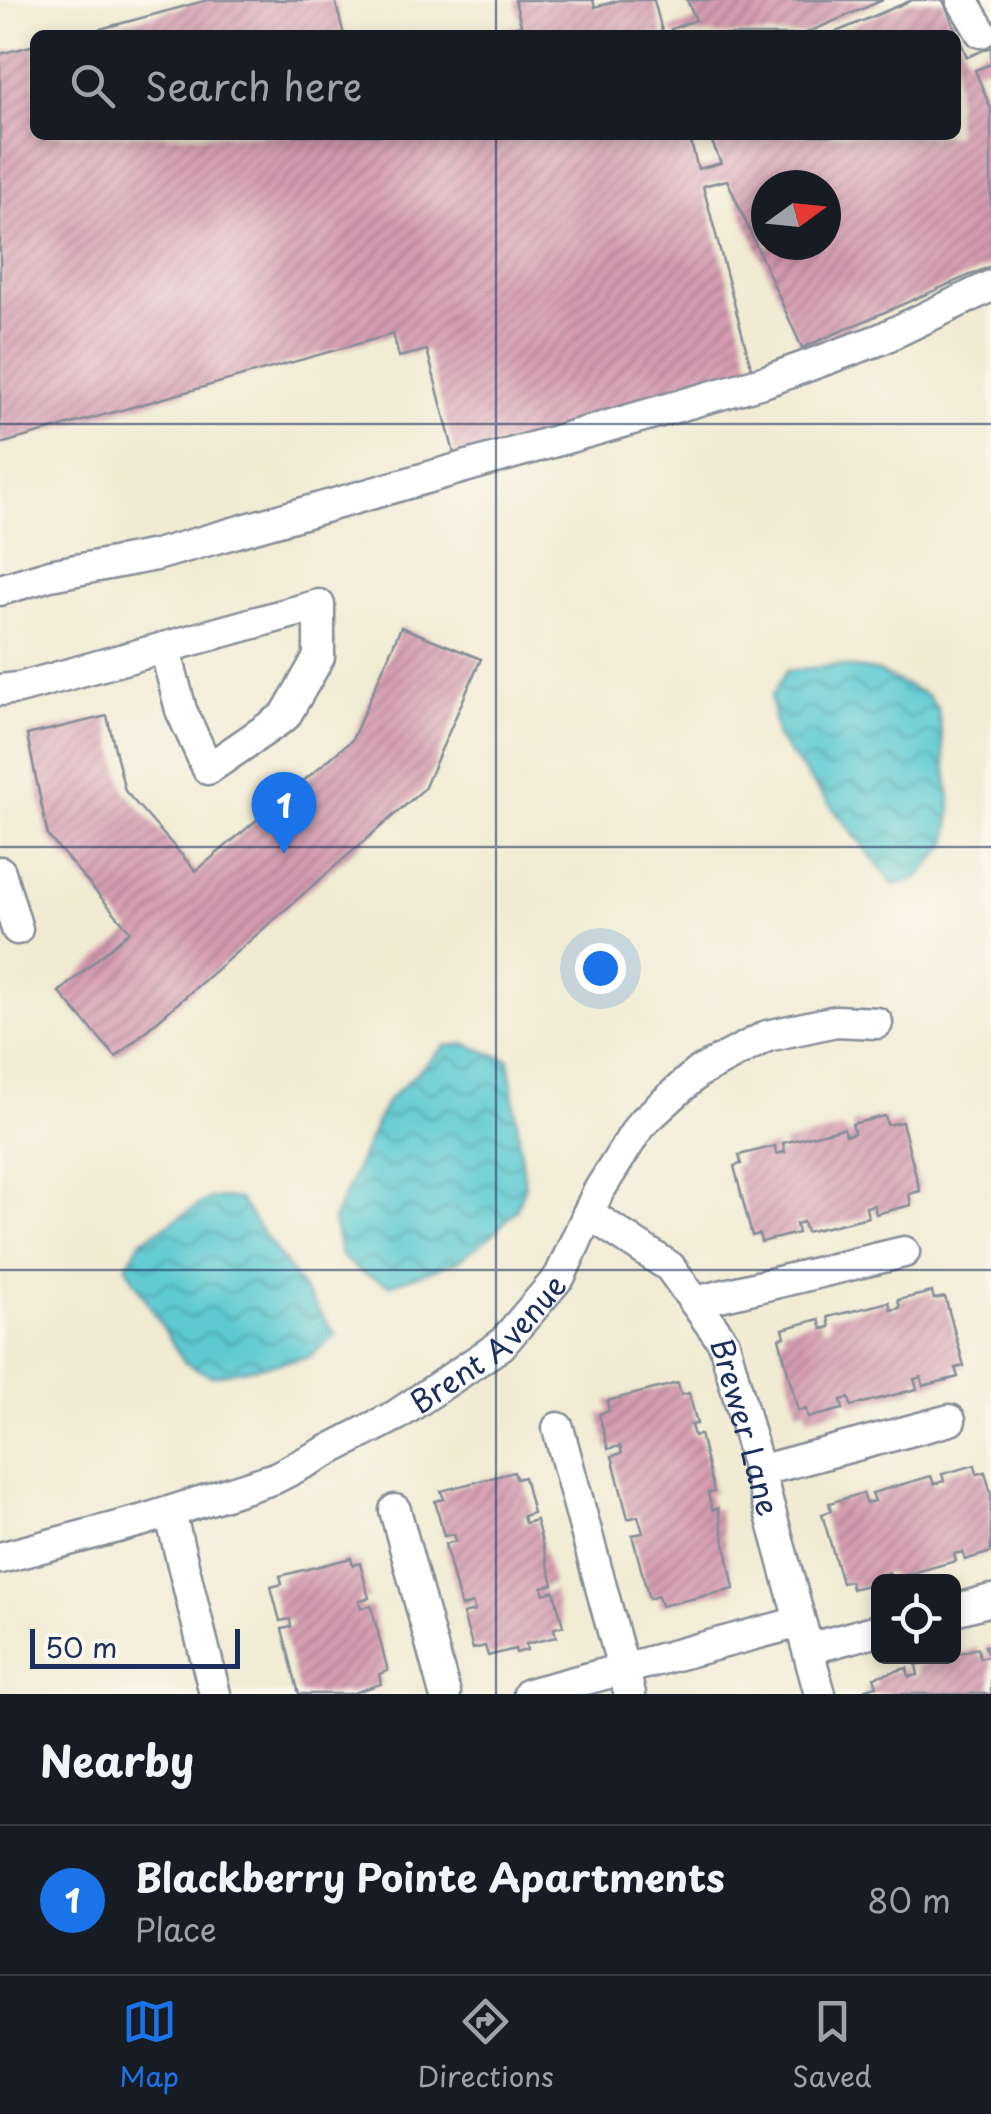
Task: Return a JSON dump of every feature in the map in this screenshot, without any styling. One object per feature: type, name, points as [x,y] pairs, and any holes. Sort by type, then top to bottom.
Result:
[{"type":"street","points":[[962,0],[981,32]]},
{"type":"street","points":[[0,590],[50,575],[156,555],[766,381],[880,339],[991,286]]},
{"type":"street","points":[[0,690],[319,605],[319,658],[285,716],[208,769],[181,710],[166,648]]},
{"type":"street","points":[[0,872],[17,930]]},
{"type":"street","name":"Brent Avenue","points":[[0,1558],[170,1512],[275,1478],[397,1415],[502,1346],[560,1276],[598,1192],[640,1125],[698,1073],[766,1036],[836,1021],[877,1023]]},
{"type":"street","name":"Brewer Lane","points":[[588,1214],[670,1268],[724,1344],[820,1694]]},
{"type":"street","points":[[694,1302],[904,1252]]},
{"type":"street","points":[[759,1472],[950,1420]]},
{"type":"street","points":[[558,1428],[626,1682]]},
{"type":"street","points":[[395,1510],[445,1694]]},
{"type":"street","points":[[170,1512],[215,1694]]},
{"type":"street","points":[[961,1608],[991,1600]]},
{"type":"street","points":[[530,1694],[626,1682],[804,1635],[871,1630]]},
{"type":"water","points":[[837,665],[876,671],[927,695],[938,710],[951,807],[948,844],[917,879],[894,885],[777,738],[771,697],[787,671]]},
{"type":"water","points":[[465,1044],[509,1060],[525,1185],[516,1210],[458,1261],[390,1285],[360,1272],[341,1256],[333,1220],[386,1102],[445,1046]]},
{"type":"water","points":[[210,1198],[239,1199],[336,1335],[309,1357],[211,1376],[184,1362],[126,1267],[140,1242]]},
{"type":"building","points":[[208,0],[335,0],[343,30],[97,30]]},
{"type":"building","points":[[515,0],[593,0],[595,7],[620,0],[654,0],[662,30],[504,30],[521,25]]},
{"type":"building","points":[[687,0],[883,0],[814,30],[671,30],[696,20]]},
{"type":"building","points":[[912,0],[943,0],[956,30],[841,30]]},
{"type":"building","points":[[961,43],[967,57],[991,47],[991,64],[975,70],[991,109],[991,266],[802,348],[763,260],[841,260],[841,170],[751,170],[751,234],[727,180],[703,186],[754,378],[455,457],[427,350],[399,357],[393,334],[0,444],[0,54],[30,46],[30,140],[690,140],[698,169],[721,163],[711,140],[961,140]]},
{"type":"building","points":[[401,627],[481,659],[424,789],[116,1057],[59,992],[130,931],[48,836],[27,735],[107,716],[125,791],[196,871],[352,740]]},
{"type":"building","points":[[885,1116],[887,1125],[902,1122],[920,1191],[909,1194],[911,1205],[876,1214],[874,1205],[866,1207],[868,1217],[806,1232],[803,1222],[796,1224],[798,1233],[761,1242],[759,1234],[752,1236],[734,1166],[741,1164],[739,1155],[775,1146],[776,1154],[785,1152],[783,1143],[844,1128],[846,1135],[854,1133],[852,1124]]},
{"type":"building","points":[[932,1292],[934,1299],[945,1297],[964,1366],[955,1368],[958,1377],[923,1386],[921,1377],[914,1379],[917,1389],[851,1406],[849,1398],[841,1400],[843,1409],[808,1418],[806,1409],[798,1411],[779,1338],[785,1337],[783,1329],[819,1319],[822,1329],[830,1327],[828,1317],[889,1302],[891,1310],[900,1308],[898,1300]]},
{"type":"building","points":[[678,1383],[681,1395],[689,1393],[697,1424],[691,1425],[694,1436],[700,1434],[714,1492],[708,1493],[712,1510],[718,1508],[734,1589],[661,1606],[658,1596],[649,1599],[632,1535],[643,1533],[638,1516],[628,1519],[612,1456],[622,1453],[620,1446],[608,1449],[599,1414],[609,1411],[607,1401]]},
{"type":"building","points":[[975,1465],[977,1474],[985,1472],[991,1494],[991,1552],[965,1560],[963,1552],[954,1554],[956,1561],[909,1574],[871,1574],[871,1584],[852,1589],[850,1581],[842,1583],[822,1514],[831,1511],[829,1503],[863,1493],[866,1503],[875,1501],[872,1493],[931,1476],[934,1484],[944,1481],[942,1474]]},
{"type":"building","points":[[514,1472],[516,1479],[524,1477],[533,1513],[523,1516],[525,1523],[536,1520],[553,1584],[542,1587],[544,1594],[554,1591],[563,1626],[554,1628],[556,1637],[526,1644],[527,1650],[488,1656],[485,1646],[473,1649],[463,1614],[475,1611],[472,1603],[461,1607],[445,1544],[456,1541],[454,1534],[444,1536],[435,1501],[444,1499],[441,1491]]},
{"type":"building","points":[[351,1558],[353,1565],[360,1563],[369,1598],[359,1600],[361,1608],[371,1606],[388,1671],[379,1674],[381,1684],[350,1694],[299,1694],[282,1629],[291,1627],[290,1619],[280,1621],[271,1587],[282,1584],[280,1576]]},
{"type":"building","points":[[991,1645],[991,1694],[867,1694],[865,1689],[877,1686],[874,1677],[907,1668],[909,1677],[918,1675],[916,1665],[920,1664],[961,1664],[961,1653],[978,1648],[980,1658],[988,1656],[985,1646]]},
{"type":"place","name":"Blackberry Pointe Apartments","points":[[284,854]]}]
